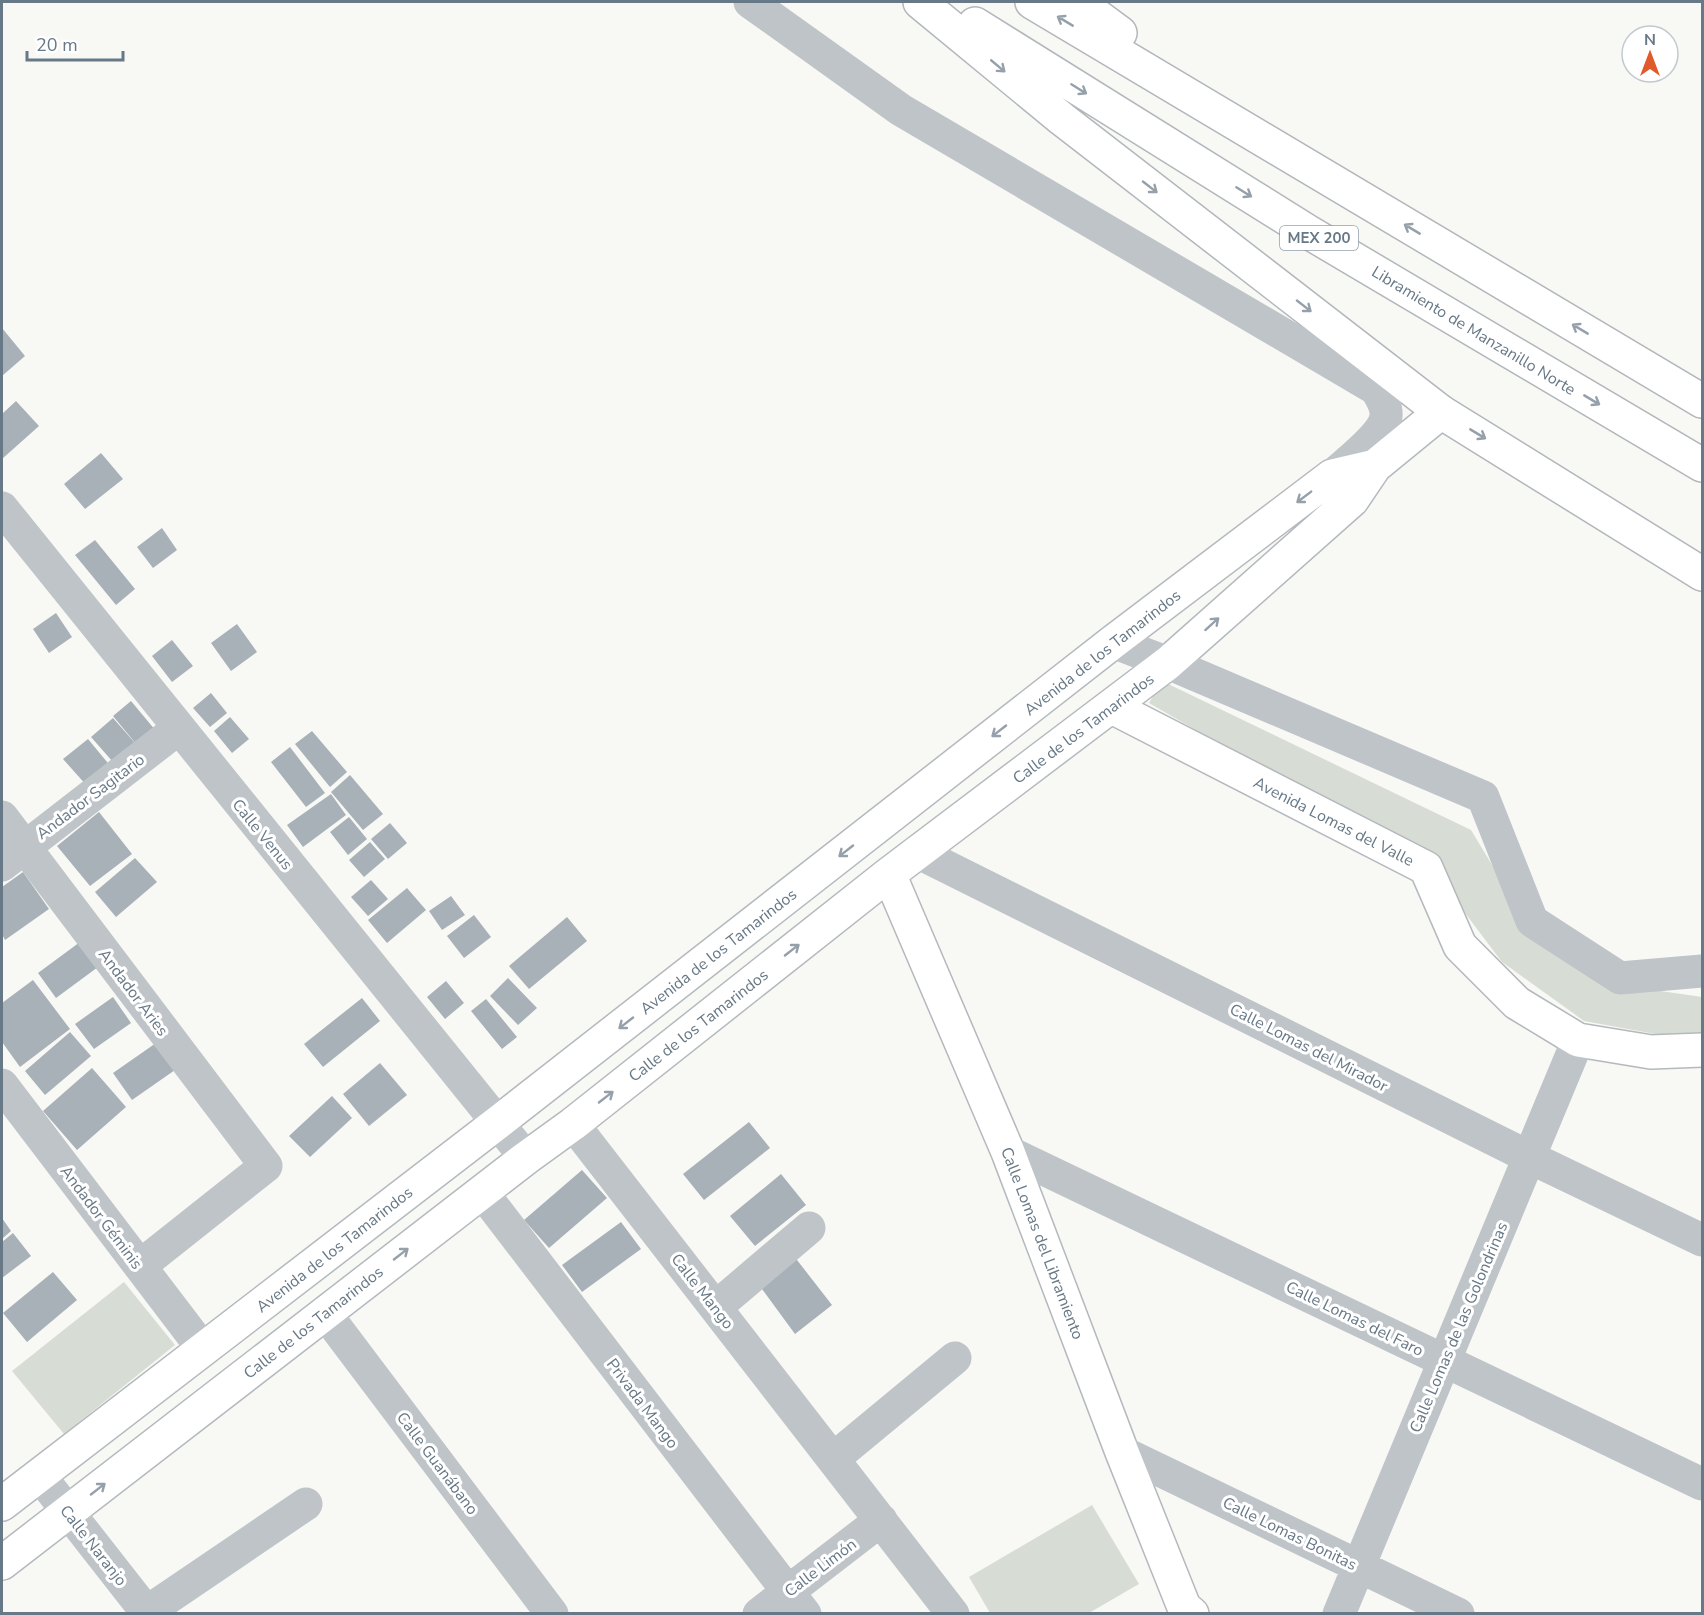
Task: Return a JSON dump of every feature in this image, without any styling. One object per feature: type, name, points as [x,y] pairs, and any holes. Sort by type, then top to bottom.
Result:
[{"type":"main road","points":[[920,2],[1062,119],[1441,412],[1702,573]]},
{"type":"main road","name":"Libramiento de Manzanillo Norte","points":[[941,2],[1310,233],[1702,465]]},
{"type":"main road","points":[[1032,2],[1702,402]]},
{"type":"main road","points":[[1078,2],[1256,136]]},
{"type":"main road","name":"Avenida de los Tamarindos","points":[[2,1504],[496,1124],[1113,642],[1375,466],[1441,412]]},
{"type":"main road","name":"Calle de los Tamarindos","points":[[2,1563],[573,1124],[917,852],[1168,663],[1342,488]]},
{"type":"main road","name":"Avenida Lomas del Valle","points":[[1112,707],[1426,868],[1460,946],[1517,1003],[1578,1040],[1651,1052],[1702,1050]]},
{"type":"main road","name":"Calle Lomas del Libramiento","points":[[889,874],[1008,1152],[1122,1452],[1184,1607],[1192,1614]]},
{"type":"street","points":[[750,2],[901,110],[1376,389],[1383,400],[1386,416],[1380,431],[1342,488]]},
{"type":"street","name":"Calle Venus","points":[[2,508],[496,1124],[526,1158]]},
{"type":"street","points":[[1113,642],[1168,663],[1483,797],[1532,921],[1620,978],[1702,971]]},
{"type":"street","name":"Andador Sagitario","points":[[13,856],[179,728]]},
{"type":"street","name":"Andador Aries","points":[[2,818],[13,856],[267,1166],[140,1266]]},
{"type":"street","name":"Calle Lomas del Mirador","points":[[917,852],[1529,1157],[1702,1240]]},
{"type":"street","name":"Calle Lomas de las Golondrinas","points":[[1339,1614],[1578,1040]]},
{"type":"street","name":"Andador Géminis","points":[[2,1085],[203,1350]]},
{"type":"street","name":"Calle Mango","points":[[573,1124],[953,1614]]},
{"type":"street","name":"Calle Lomas del Faro","points":[[1008,1152],[1702,1484]]},
{"type":"street","name":"Privada Mango","points":[[482,1192],[796,1602]]},
{"type":"street","points":[[716,1307],[809,1228]]},
{"type":"street","name":"Calle Guanábano","points":[[325,1313],[552,1614]]},
{"type":"street","points":[[833,1459],[955,1358]]},
{"type":"street","name":"Calle Lomas Bonitas","points":[[1122,1452],[1458,1614]]},
{"type":"street","name":"Calle Naranjo","points":[[40,1476],[148,1613]]},
{"type":"street","points":[[148,1613],[306,1504]]},
{"type":"street","name":"Calle Limón","points":[[759,1614],[796,1602],[881,1520]]},
{"type":"shaded area","points":[[1162,681],[1471,830],[1530,928],[1619,985],[1702,997],[1702,1039],[1666,1036],[1584,1021],[1502,962],[1428,864],[1149,703]]},
{"type":"shaded area","points":[[124,1282],[175,1345],[64,1434],[12,1371]]},
{"type":"shaded area","points":[[1092,1505],[1139,1584],[1089,1613],[990,1613],[969,1577]]},
{"type":"building","points":[[2,328],[25,356],[2,376]]},
{"type":"building","points":[[16,401],[39,426],[2,459],[2,414]]},
{"type":"building","points":[[101,453],[123,479],[85,509],[64,484]]},
{"type":"building","points":[[162,528],[177,550],[153,568],[137,547]]},
{"type":"building","points":[[95,540],[135,589],[116,605],[75,555]]},
{"type":"building","points":[[56,613],[72,637],[49,653],[33,629]]},
{"type":"building","points":[[237,624],[257,652],[231,671],[211,643]]},
{"type":"building","points":[[172,640],[193,666],[172,682],[152,656]]},
{"type":"building","points":[[211,693],[227,713],[210,727],[193,708]]},
{"type":"building","points":[[131,701],[156,731],[137,745],[113,716]]},
{"type":"building","points":[[230,717],[249,739],[232,753],[214,731]]},
{"type":"building","points":[[113,718],[135,743],[113,762],[91,737]]},
{"type":"building","points":[[312,731],[347,772],[330,787],[295,744]]},
{"type":"building","points":[[88,739],[112,768],[88,787],[63,759]]},
{"type":"building","points":[[290,747],[325,793],[306,807],[271,762]]},
{"type":"building","points":[[350,775],[383,814],[363,830],[331,792]]},
{"type":"building","points":[[331,794],[346,815],[303,847],[287,825]]},
{"type":"building","points":[[99,812],[132,854],[90,886],[57,846]]},
{"type":"building","points":[[349,817],[367,839],[348,855],[330,832]]},
{"type":"building","points":[[390,823],[407,843],[388,859],[371,839]]},
{"type":"building","points":[[370,842],[385,859],[364,877],[349,860]]},
{"type":"building","points":[[135,858],[157,882],[116,917],[95,892]]},
{"type":"building","points":[[23,872],[49,909],[5,940],[2,934],[2,887]]},
{"type":"building","points":[[371,880],[388,899],[368,916],[351,897]]},
{"type":"building","points":[[407,888],[426,910],[387,943],[368,920]]},
{"type":"building","points":[[451,896],[465,915],[442,930],[429,911]]},
{"type":"building","points":[[474,915],[491,937],[464,958],[447,936]]},
{"type":"building","points":[[567,917],[587,941],[529,989],[509,966]]},
{"type":"building","points":[[80,942],[98,967],[56,998],[38,973]]},
{"type":"building","points":[[508,978],[537,1008],[518,1025],[490,996]]},
{"type":"building","points":[[33,980],[70,1029],[20,1067],[2,1042],[2,1003]]},
{"type":"building","points":[[446,981],[464,1003],[445,1019],[427,997]]},
{"type":"building","points":[[113,997],[131,1023],[94,1049],[75,1024]]},
{"type":"building","points":[[362,998],[380,1021],[323,1067],[304,1044]]},
{"type":"building","points":[[486,999],[517,1037],[502,1049],[471,1011]]},
{"type":"building","points":[[70,1032],[91,1056],[45,1095],[25,1071]]},
{"type":"building","points":[[156,1043],[175,1070],[132,1100],[113,1073]]},
{"type":"building","points":[[380,1063],[407,1095],[369,1126],[343,1094]]},
{"type":"building","points":[[92,1068],[126,1107],[77,1150],[43,1111]]},
{"type":"building","points":[[332,1096],[352,1118],[310,1157],[289,1136]]},
{"type":"building","points":[[749,1122],[770,1148],[704,1200],[683,1174]]},
{"type":"building","points":[[582,1170],[607,1198],[549,1248],[524,1220]]},
{"type":"building","points":[[781,1174],[806,1205],[755,1246],[730,1216]]},
{"type":"building","points":[[2,1218],[11,1231],[2,1239]]},
{"type":"building","points":[[621,1222],[641,1249],[582,1292],[562,1265]]},
{"type":"building","points":[[13,1233],[31,1256],[2,1278],[2,1242]]},
{"type":"building","points":[[790,1251],[832,1305],[795,1334],[754,1278]]},
{"type":"building","points":[[53,1272],[77,1300],[27,1342],[3,1313]]}]
